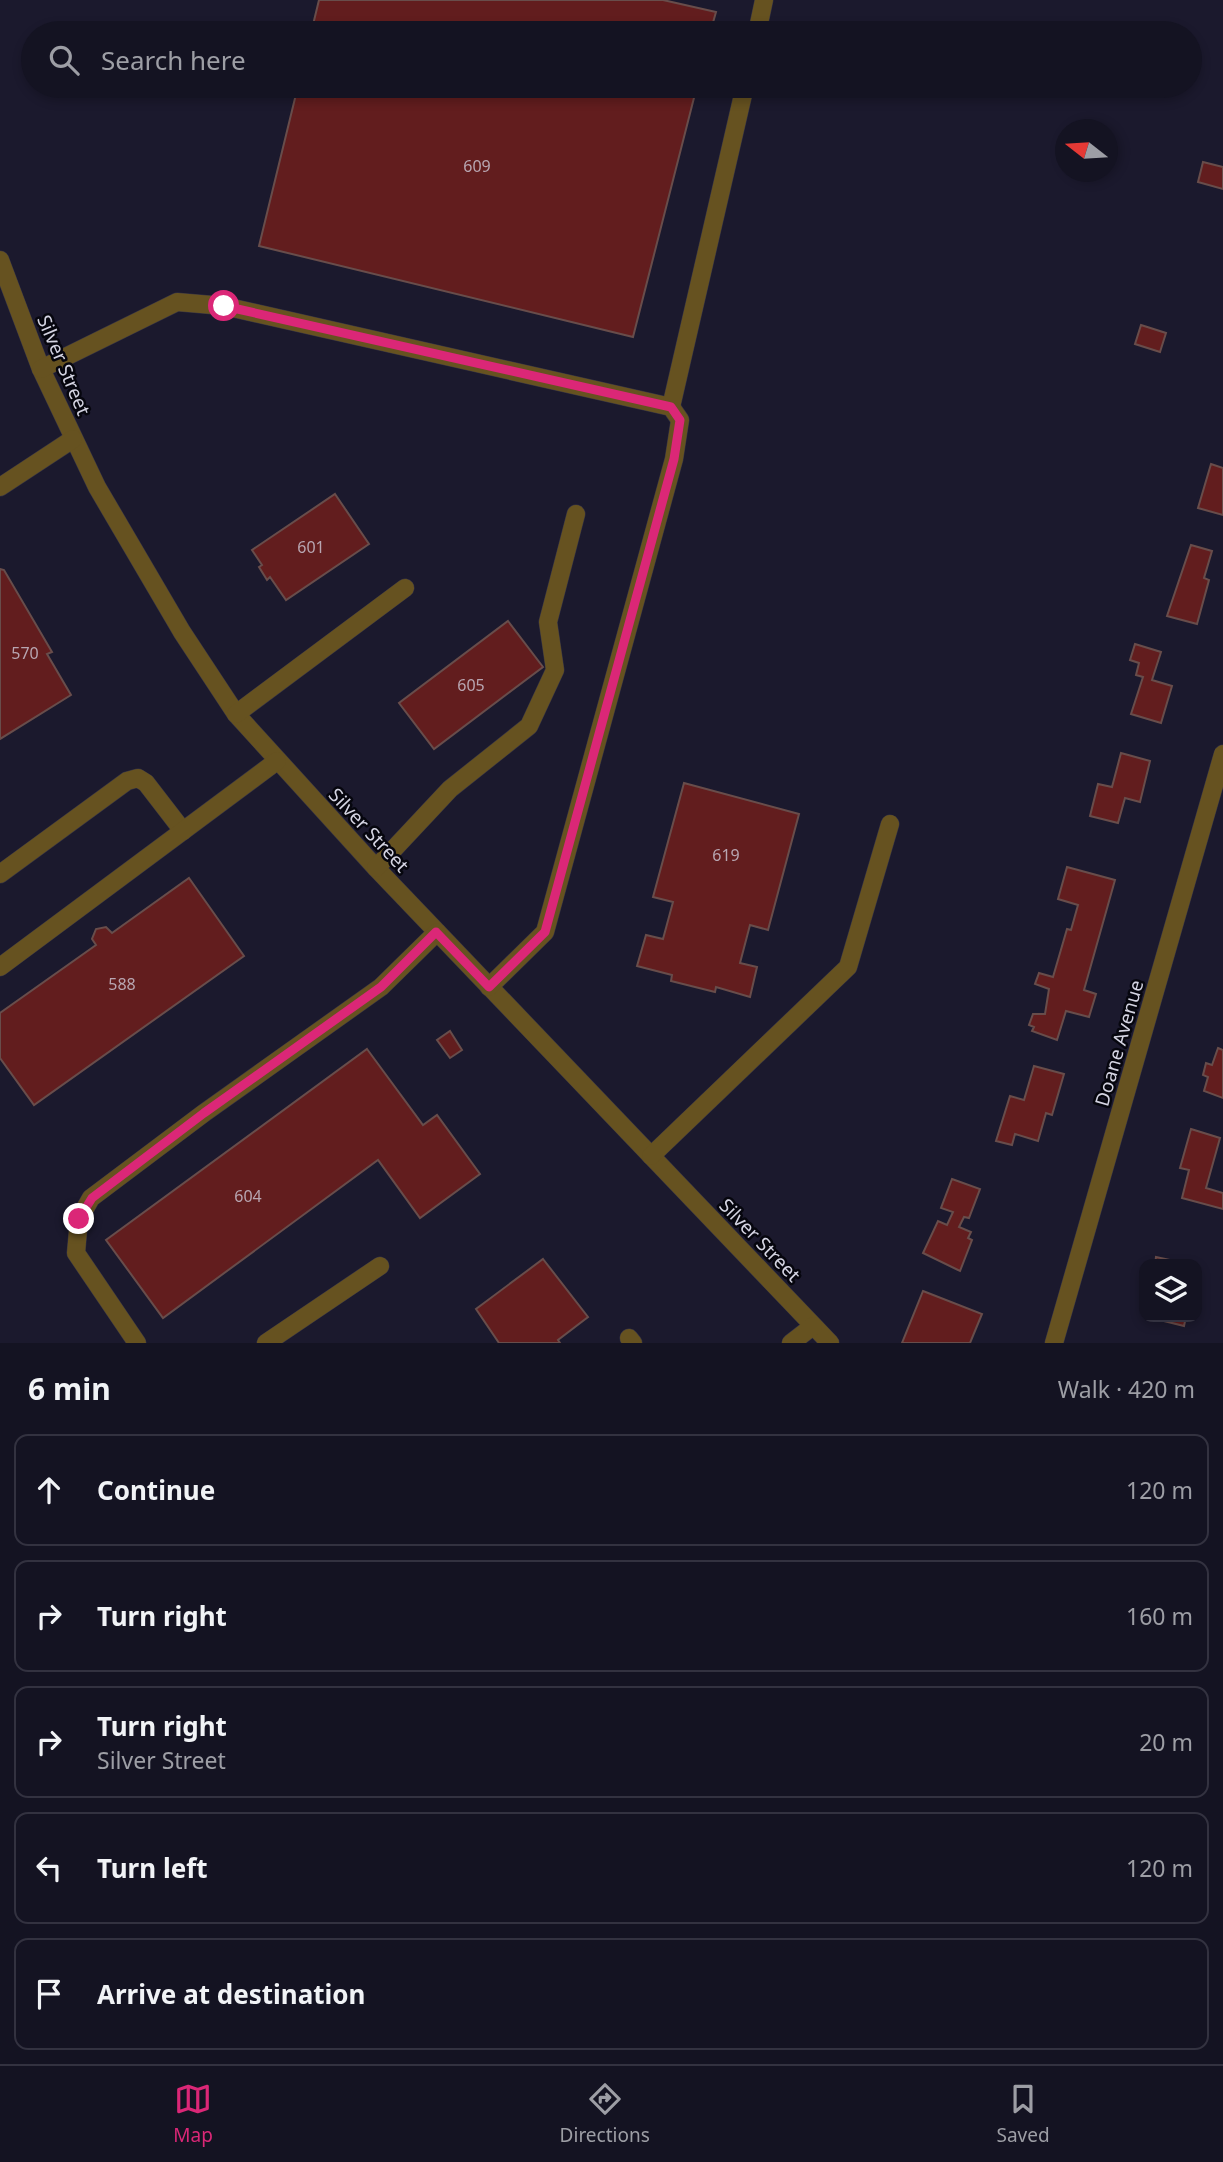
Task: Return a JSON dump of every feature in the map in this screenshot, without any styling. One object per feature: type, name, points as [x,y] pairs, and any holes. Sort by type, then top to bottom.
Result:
[{"type":"street","points":[[760,21],[764,0]]},
{"type":"street","points":[[671,407],[742,98]]},
{"type":"street","name":"Silver Street","points":[[0,260],[41,369],[73,439],[136,556],[208,674],[236,714],[436,932],[830,1343]]},
{"type":"street","points":[[41,369],[177,302],[224,306],[671,407],[680,420],[674,459],[545,932],[489,987]]},
{"type":"street","points":[[0,487],[73,439]]},
{"type":"street","points":[[376,868],[450,789],[529,726],[555,670],[548,622],[576,514]]},
{"type":"street","points":[[236,714],[405,588]]},
{"type":"street","name":"Doane Avenue","points":[[1054,1343],[1223,754]]},
{"type":"street","points":[[0,967],[277,761]]},
{"type":"street","points":[[0,874],[127,781],[138,778],[146,783],[183,831]]},
{"type":"street","points":[[651,1156],[848,967],[890,824]]},
{"type":"street","points":[[137,1343],[76,1253],[79,1219],[92,1198],[204,1113],[381,987],[436,932]]},
{"type":"street","points":[[266,1343],[380,1266]]},
{"type":"street","points":[[791,1343],[813,1326]]},
{"type":"building","points":[[319,0],[663,0],[716,12],[713,21],[314,21]]},
{"type":"building","points":[[295,98],[694,98],[633,337],[259,246]]},
{"type":"building","points":[[1203,162],[1223,167],[1223,189],[1198,182]]},
{"type":"building","points":[[1141,325],[1166,333],[1160,352],[1135,344]]},
{"type":"building","points":[[1211,464],[1223,468],[1223,515],[1198,508]]},
{"type":"building","points":[[335,494],[369,544],[286,600],[270,577],[267,580],[259,567],[262,565],[252,550]]},
{"type":"building","points":[[1191,545],[1212,551],[1204,578],[1209,580],[1197,624],[1167,616]]},
{"type":"building","points":[[0,569],[4,570],[52,652],[47,654],[71,695],[0,739]]},
{"type":"building","points":[[508,621],[543,667],[434,749],[399,703]]},
{"type":"building","points":[[1135,644],[1161,652],[1152,680],[1172,686],[1161,723],[1131,714],[1143,677],[1136,675],[1139,663],[1130,660]]},
{"type":"building","points":[[1121,753],[1150,761],[1140,802],[1125,798],[1118,823],[1090,816],[1098,784],[1112,787]]},
{"type":"building","points":[[684,783],[799,814],[768,930],[750,925],[740,963],[757,967],[750,997],[716,987],[715,992],[671,981],[672,975],[637,966],[646,935],[663,939],[673,902],[653,897]]},
{"type":"building","points":[[1067,867],[1115,880],[1084,990],[1096,994],[1089,1017],[1066,1011],[1057,1040],[1032,1031],[1034,1027],[1029,1025],[1033,1014],[1045,1014],[1049,989],[1035,984],[1039,973],[1053,977],[1067,929],[1071,930],[1078,905],[1058,899]]},
{"type":"building","points":[[189,878],[244,956],[34,1105],[0,1058],[0,1013],[96,945],[92,939],[96,929],[106,927],[112,933]]},
{"type":"building","points":[[450,1031],[462,1050],[450,1058],[437,1040]]},
{"type":"building","points":[[1218,1048],[1223,1050],[1223,1098],[1204,1091],[1208,1077],[1203,1075],[1206,1063],[1212,1065]]},
{"type":"building","points":[[367,1049],[423,1125],[437,1115],[480,1174],[420,1218],[378,1160],[163,1318],[106,1240]]},
{"type":"building","points":[[1034,1066],[1064,1074],[1052,1115],[1046,1113],[1038,1141],[1015,1134],[1012,1145],[996,1141],[1010,1096],[1024,1100]]},
{"type":"building","points":[[1191,1129],[1220,1138],[1206,1188],[1223,1193],[1223,1209],[1182,1198],[1189,1170],[1180,1168]]},
{"type":"building","points":[[952,1179],[980,1189],[969,1218],[964,1217],[959,1227],[971,1232],[968,1238],[972,1240],[960,1271],[923,1253],[938,1221],[947,1225],[953,1212],[941,1208]]},
{"type":"building","points":[[543,1259],[588,1317],[558,1340],[560,1343],[499,1343],[476,1309]]},
{"type":"building","points":[[923,1291],[982,1314],[970,1343],[902,1343]]},
{"type":"building","points":[[1168,1322],[1185,1322],[1184,1326]]},
{"type":"route","points":[[79,1219],[92,1198],[204,1113],[381,987],[436,932],[489,987],[545,932],[581,808],[674,459],[680,420],[671,407],[224,306]]}]
